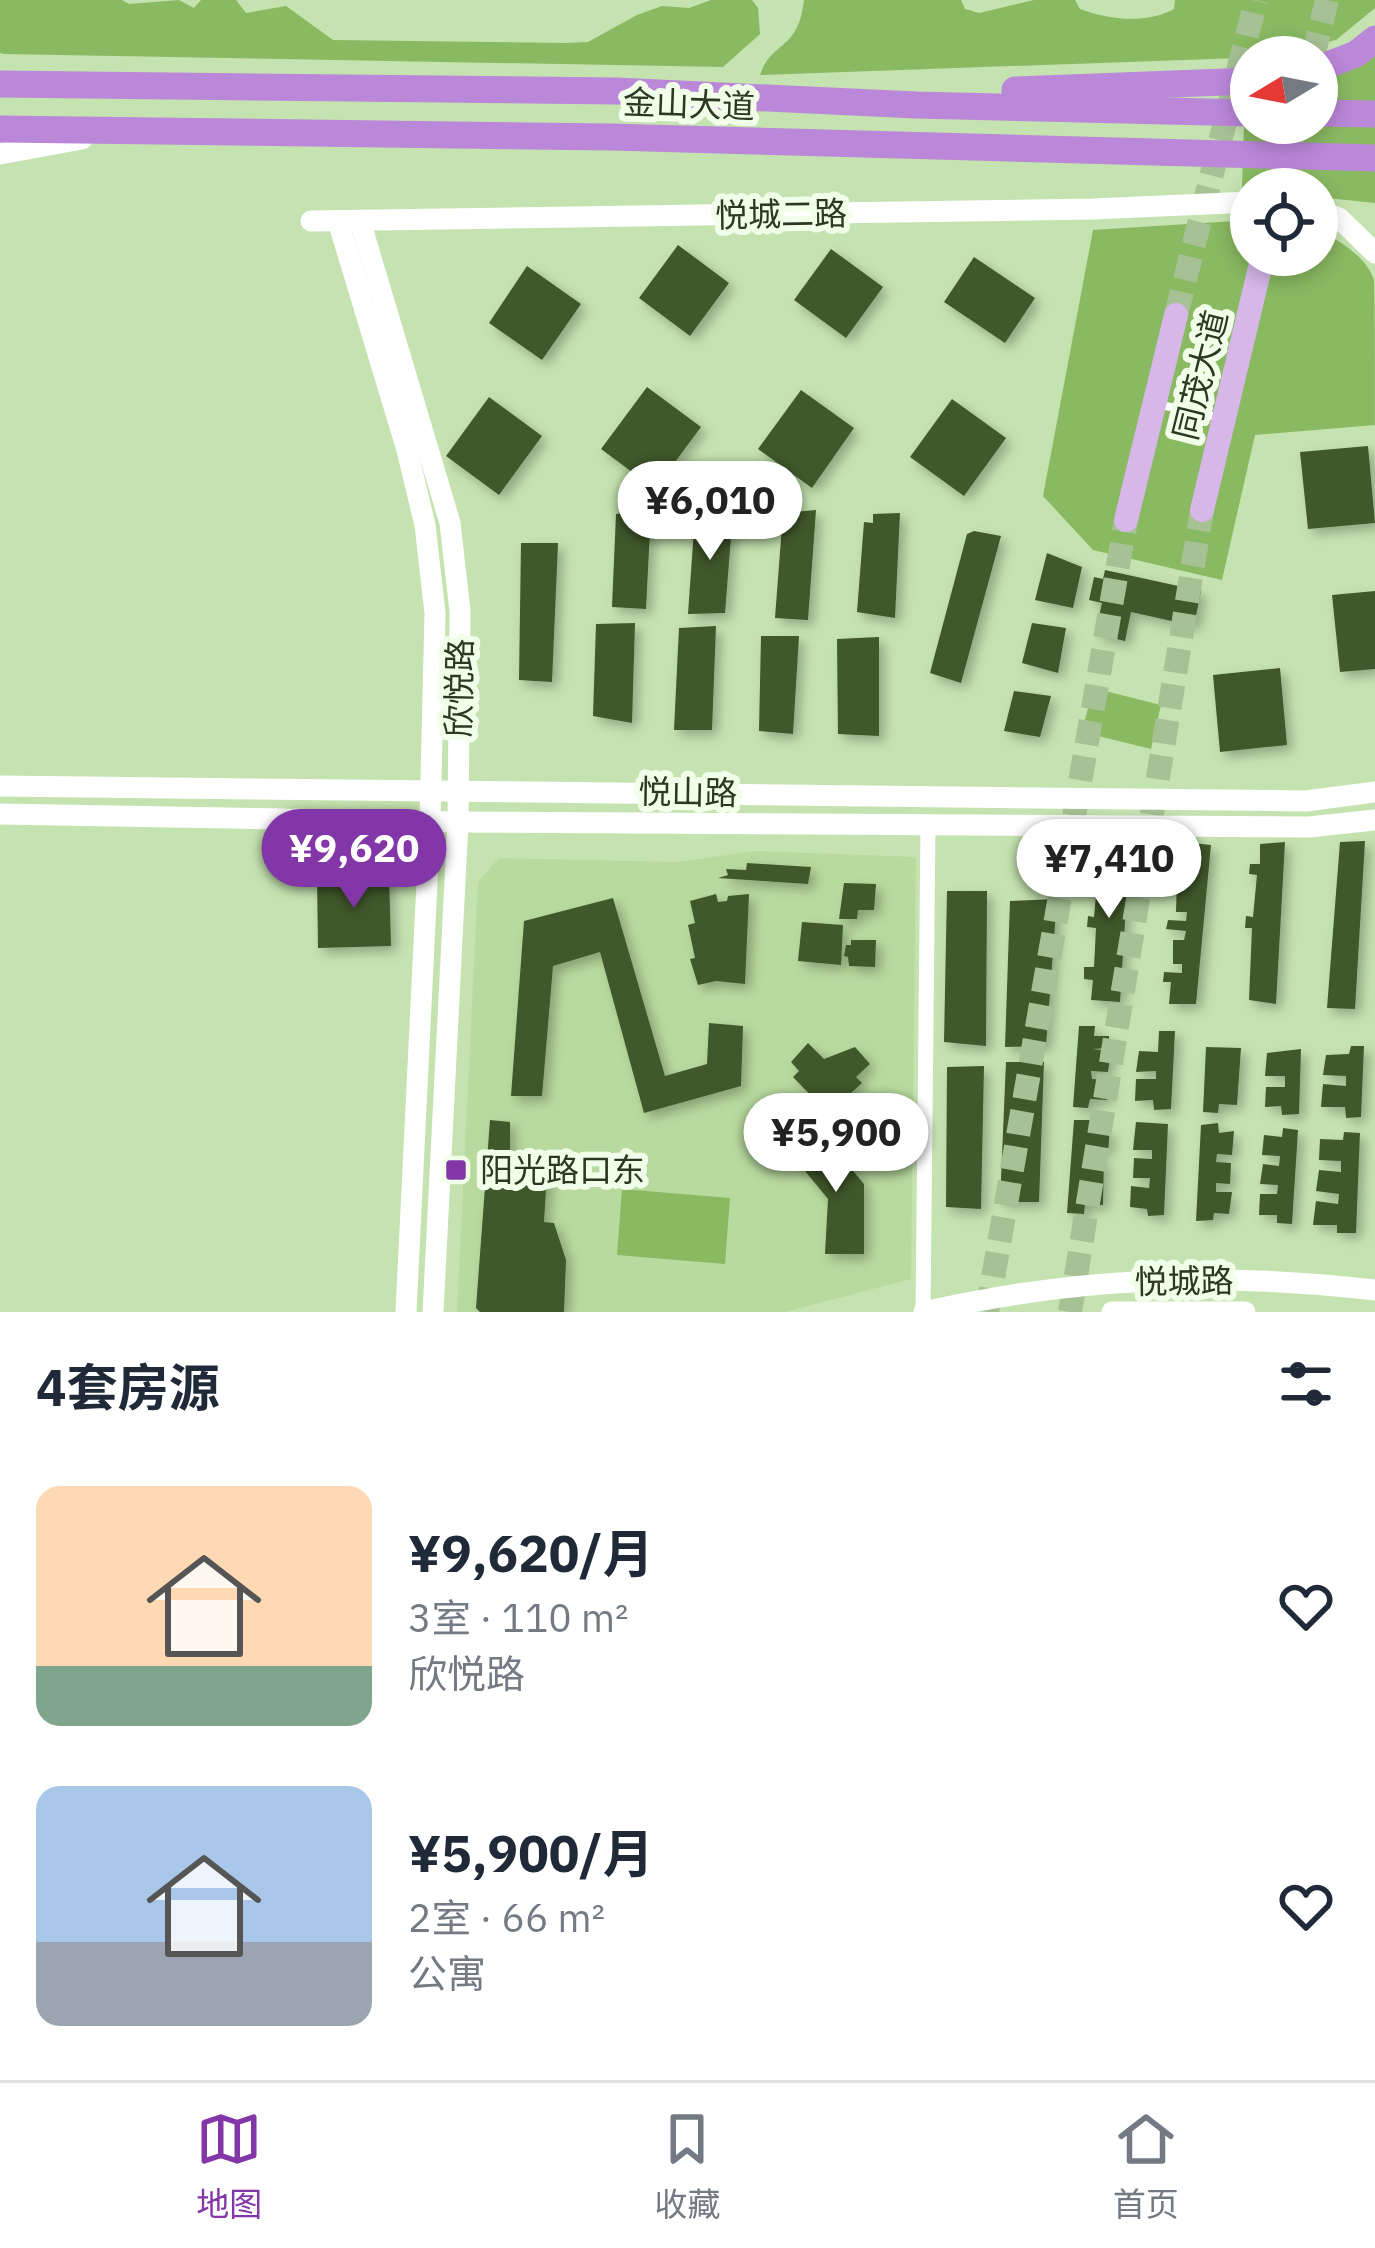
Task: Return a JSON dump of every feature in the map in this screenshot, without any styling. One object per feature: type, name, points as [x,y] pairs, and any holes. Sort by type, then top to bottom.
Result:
[{"type":"highway","points":[[1338,61],[1375,39]]},
{"type":"highway","points":[[916,105],[984,91],[1230,83]]},
{"type":"highway","name":"金山大道","points":[[0,84],[616,92],[1230,112]]},
{"type":"highway","points":[[1338,113],[1375,114]]},
{"type":"highway","name":"金山大道","points":[[0,128],[611,137],[1375,158]]},
{"type":"main road","points":[[0,154],[128,130]]},
{"type":"main road","name":"悦城二路","points":[[311,221],[1230,203]]},
{"type":"main road","points":[[1338,218],[1375,253]]},
{"type":"main road","name":"欣悦路","points":[[349,221],[425,525],[435,613],[430,821],[406,1312]]},
{"type":"main road","name":"欣悦路","points":[[349,221],[450,523],[460,610],[458,822],[433,1312]]},
{"type":"main road","name":"同茂大道","points":[[1202,510],[1258,276]]},
{"type":"main road","name":"同茂大道","points":[[1126,520],[1176,315]]},
{"type":"main road","name":"悦山路","points":[[0,786],[1306,800],[1375,792]]},
{"type":"main road","name":"悦山路","points":[[0,814],[1309,827],[1375,820]]},
{"type":"main road","name":"悦城路","points":[[924,1312],[1004,1294],[1147,1280],[1246,1280],[1375,1291]]},
{"type":"main road","name":"悦城路","points":[[1112,1312],[1245,1312]]},
{"type":"street","points":[[924,1312],[928,825]]},
{"type":"lane","points":[[1153,403],[1224,418]]},
{"type":"shaded area","points":[[0,0],[122,0],[129,4],[179,0],[194,8],[201,0],[236,0],[246,13],[286,6],[333,40],[565,43],[588,42],[662,6],[689,8],[711,0],[752,0],[758,8],[760,34],[723,67],[4,54],[0,53]]},
{"type":"shaded area","points":[[804,0],[961,0],[965,9],[979,13],[1034,0],[1075,0],[1080,9],[1127,19],[1163,14],[1174,9],[1175,0],[1375,0],[1375,8],[1338,38],[1230,36],[1230,58],[760,75],[801,17]]},
{"type":"shaded area","points":[[1375,47],[1375,203],[1338,199],[1338,168],[1243,168],[1243,144],[1338,144],[1338,67]]},
{"type":"shaded area","points":[[1230,221],[1230,276],[1338,276],[1338,242],[1365,263],[1374,280],[1375,425],[1255,435],[1222,580],[1093,550],[1043,496],[1093,230]]},
{"type":"shaded area","points":[[1093,688],[1161,705],[1151,749],[1082,732]]},
{"type":"shaded area","points":[[757,851],[916,857],[911,1279],[785,1312],[457,1312],[478,882],[499,858],[677,862]]},
{"type":"shaded area","points":[[622,1189],[730,1198],[725,1264],[617,1255]]},
{"type":"building","points":[[678,245],[729,283],[690,336],[639,298]]},
{"type":"building","points":[[831,249],[883,287],[846,338],[794,300]]},
{"type":"building","points":[[974,257],[1035,298],[1005,343],[944,302]]},
{"type":"building","points":[[527,266],[581,304],[542,360],[489,323]]},
{"type":"building","points":[[647,387],[701,427],[655,489],[601,449]]},
{"type":"building","points":[[801,390],[854,428],[812,488],[758,449]]},
{"type":"building","points":[[489,397],[542,436],[499,495],[446,456]]},
{"type":"building","points":[[952,399],[1006,438],[964,496],[910,457]]},
{"type":"building","points":[[1368,446],[1375,523],[1308,529],[1300,452]]},
{"type":"building","points":[[651,510],[646,609],[612,607],[616,514]]},
{"type":"building","points":[[816,510],[808,620],[775,618],[783,513]]},
{"type":"building","points":[[733,512],[725,613],[688,614],[695,515]]},
{"type":"building","points":[[900,513],[895,618],[857,612],[864,522],[873,523],[873,514]]},
{"type":"building","points":[[967,534],[1001,536],[961,683],[930,673]]},
{"type":"building","points":[[521,543],[558,543],[552,682],[519,680]]},
{"type":"building","points":[[1047,553],[1082,567],[1073,608],[1035,600]]},
{"type":"building","points":[[1105,570],[1201,591],[1194,626],[1131,612],[1125,641],[1095,634],[1102,603],[1089,600],[1094,577],[1103,579]]},
{"type":"building","points":[[1375,591],[1375,669],[1340,672],[1332,595]]},
{"type":"building","points":[[635,623],[632,723],[593,716],[596,624]]},
{"type":"building","points":[[1032,623],[1066,628],[1058,673],[1022,663]]},
{"type":"building","points":[[716,626],[712,730],[674,730],[679,628]]},
{"type":"building","points":[[761,636],[799,636],[793,734],[759,731]]},
{"type":"building","points":[[879,637],[879,736],[838,734],[837,639]]},
{"type":"building","points":[[1280,668],[1287,745],[1220,752],[1213,675]]},
{"type":"building","points":[[1014,691],[1051,696],[1040,737],[1004,731]]},
{"type":"building","points":[[1365,841],[1355,1009],[1327,1008],[1340,842]]},
{"type":"building","points":[[1101,842],[1130,842],[1120,1002],[1091,1000],[1093,980],[1084,979],[1084,967],[1094,967],[1096,928],[1087,927],[1088,916],[1094,917],[1098,874],[1091,874],[1092,864],[1100,863]]},
{"type":"building","points":[[1181,842],[1211,845],[1196,1004],[1169,1004],[1171,982],[1163,982],[1164,972],[1182,973],[1182,964],[1173,964],[1173,940],[1184,940],[1186,931],[1166,929],[1168,920],[1186,921],[1187,912],[1176,912],[1177,877],[1170,876],[1170,866],[1180,867]]},
{"type":"building","points":[[1285,842],[1276,1004],[1249,1000],[1252,928],[1245,928],[1246,916],[1253,917],[1257,875],[1249,874],[1250,864],[1260,864],[1260,844]]},
{"type":"building","points":[[747,863],[811,867],[808,884],[718,878],[728,875],[726,869],[746,870]]},
{"type":"building","points":[[389,875],[391,946],[318,948],[317,876]]},
{"type":"building","points":[[844,883],[876,884],[874,910],[858,910],[857,919],[839,919]]},
{"type":"building","points":[[947,891],[987,891],[986,1046],[944,1042]]},
{"type":"building","points":[[716,894],[718,902],[749,894],[745,984],[716,981],[698,985],[690,959],[695,958],[688,925],[695,923],[690,901]]},
{"type":"building","points":[[613,898],[665,1076],[707,1064],[709,1023],[743,1026],[741,1086],[644,1113],[600,952],[553,966],[542,1096],[511,1096],[524,921]]},
{"type":"building","points":[[1057,899],[1046,1046],[1005,1047],[1010,901]]},
{"type":"building","points":[[802,922],[843,925],[841,965],[798,961]]},
{"type":"building","points":[[851,940],[876,940],[875,967],[849,966],[844,956]]},
{"type":"building","points":[[1079,1026],[1095,1026],[1094,1036],[1109,1036],[1109,1048],[1092,1049],[1111,1051],[1108,1072],[1091,1071],[1092,1079],[1109,1080],[1107,1100],[1090,1099],[1088,1108],[1073,1107]]},
{"type":"building","points":[[1159,1031],[1175,1031],[1171,1109],[1154,1110],[1153,1100],[1135,1101],[1136,1079],[1156,1079],[1156,1071],[1136,1072],[1139,1051],[1158,1052]]},
{"type":"building","points":[[808,1043],[824,1059],[855,1047],[870,1064],[856,1077],[862,1083],[839,1104],[819,1104],[793,1077],[799,1071],[791,1062]]},
{"type":"building","points":[[1351,1046],[1364,1046],[1361,1117],[1346,1118],[1345,1107],[1321,1107],[1323,1084],[1346,1086],[1346,1076],[1323,1075],[1326,1055],[1349,1054]]},
{"type":"building","points":[[1206,1047],[1241,1048],[1237,1105],[1219,1104],[1218,1113],[1203,1112]]},
{"type":"building","points":[[1301,1049],[1299,1114],[1282,1115],[1281,1106],[1265,1107],[1266,1087],[1285,1087],[1285,1076],[1265,1076],[1267,1053]]},
{"type":"building","points":[[1006,1062],[1044,1062],[1039,1202],[1000,1202]]},
{"type":"building","points":[[984,1066],[981,1209],[946,1207],[947,1067]]},
{"type":"building","points":[[490,1120],[510,1122],[510,1158],[548,1158],[544,1222],[554,1223],[566,1260],[564,1312],[480,1312],[476,1308]]},
{"type":"building","points":[[1074,1120],[1091,1120],[1090,1129],[1110,1130],[1108,1151],[1089,1149],[1088,1158],[1104,1158],[1103,1205],[1085,1204],[1084,1214],[1067,1213]]},
{"type":"building","points":[[1136,1122],[1168,1124],[1164,1215],[1148,1216],[1147,1209],[1130,1207],[1131,1186],[1149,1188],[1150,1178],[1133,1178],[1134,1158],[1152,1159],[1152,1150],[1133,1150]]},
{"type":"building","points":[[1218,1123],[1219,1133],[1234,1131],[1232,1155],[1217,1154],[1216,1162],[1231,1163],[1230,1184],[1216,1183],[1216,1192],[1232,1192],[1229,1214],[1214,1213],[1213,1220],[1196,1221],[1201,1125]]},
{"type":"building","points":[[1283,1128],[1298,1130],[1292,1224],[1277,1223],[1277,1215],[1259,1215],[1260,1194],[1277,1194],[1278,1185],[1260,1184],[1263,1164],[1279,1166],[1280,1156],[1262,1155],[1264,1135],[1282,1137]]},
{"type":"building","points":[[819,1130],[864,1184],[864,1254],[825,1254],[828,1199],[792,1155]]},
{"type":"building","points":[[1344,1132],[1360,1133],[1356,1233],[1337,1233],[1337,1225],[1313,1225],[1316,1201],[1338,1204],[1339,1194],[1316,1191],[1319,1170],[1341,1172],[1341,1161],[1319,1160],[1320,1139],[1343,1140]]},
{"type":"tunnel","points":[[1176,315],[1256,0]]},
{"type":"tunnel","points":[[1318,36],[1327,0]]},
{"type":"tunnel","points":[[1285,168],[1291,144]]},
{"type":"tunnel","points":[[1070,1312],[1202,510]]},
{"type":"tunnel","points":[[987,1312],[1126,520]]},
{"type":"place","name":"阳光路口东","points":[[456,1170]]}]
